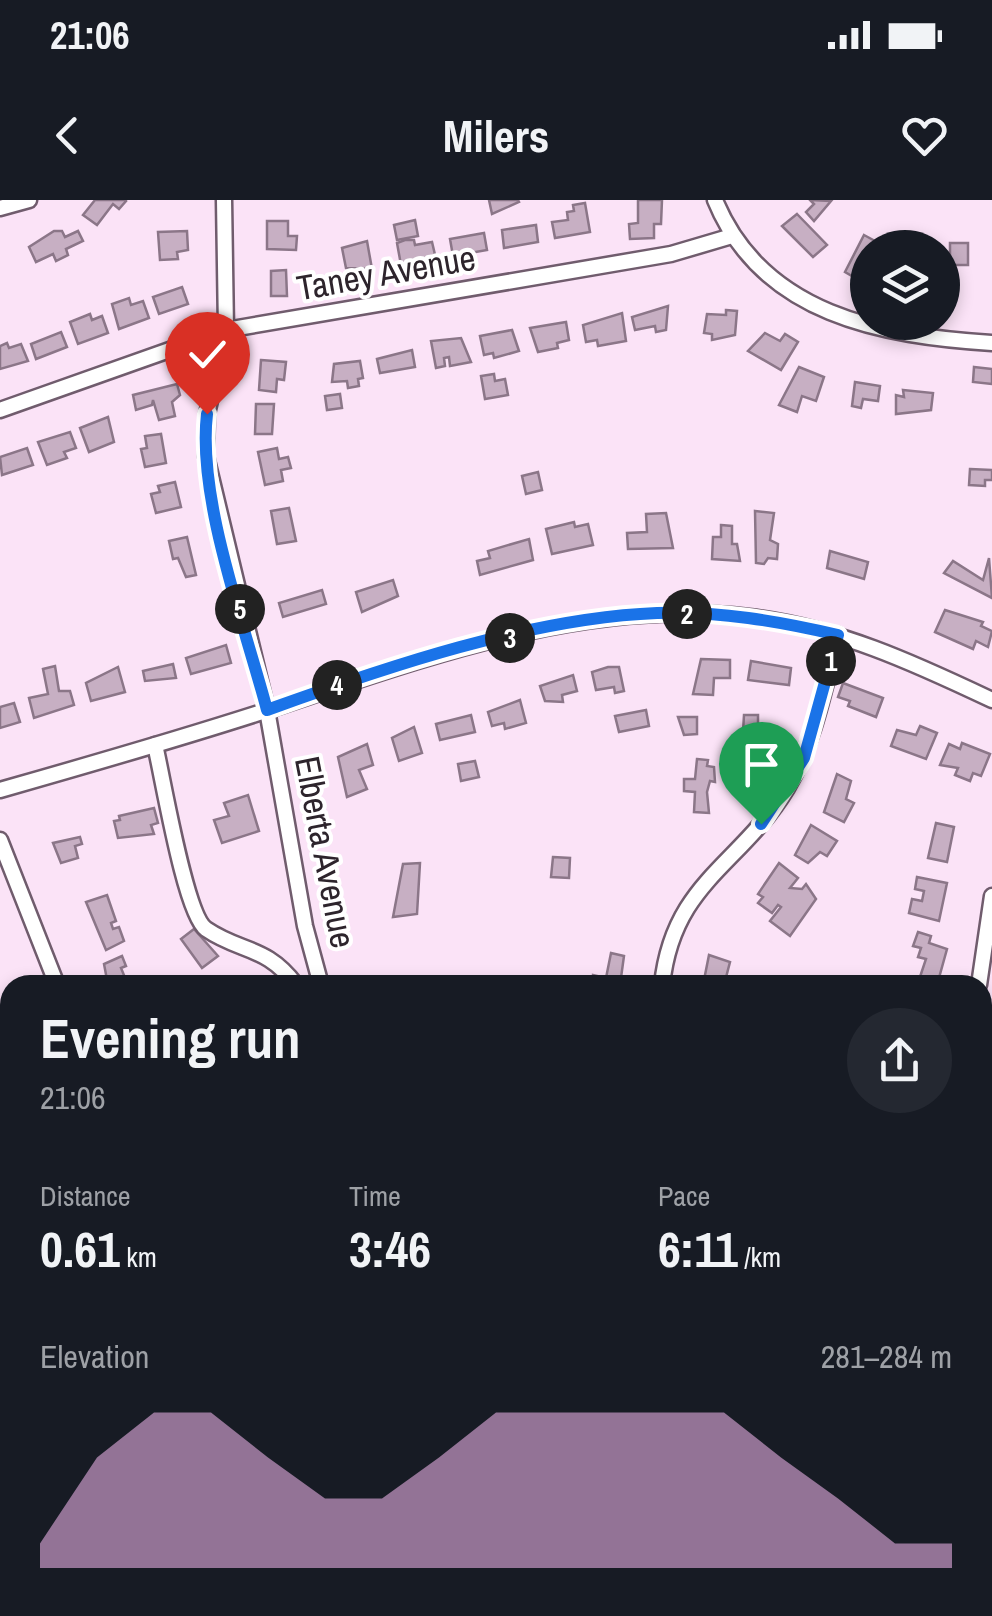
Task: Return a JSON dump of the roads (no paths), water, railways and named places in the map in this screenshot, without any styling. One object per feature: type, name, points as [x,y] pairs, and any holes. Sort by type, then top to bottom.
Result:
[{"type":"street","points":[[0,208],[29,200]]},
{"type":"street","name":"Elberta Avenue","points":[[224,200],[226,330],[207,414],[206,456],[267,710],[305,926],[318,975]]},
{"type":"street","points":[[714,200],[732,236],[762,270],[806,304],[896,335],[992,343]]},
{"type":"street","name":"Taney Avenue","points":[[0,410],[226,330],[671,254],[732,236]]},
{"type":"street","points":[[0,790],[412,663],[616,617],[658,613],[746,616],[838,635],[896,655],[992,700]]},
{"type":"street","points":[[665,975],[679,918],[713,871],[761,824],[804,758],[838,635]]},
{"type":"street","points":[[156,745],[195,916],[222,938],[268,956],[286,975]]},
{"type":"street","points":[[0,840],[54,975]]},
{"type":"street","points":[[980,975],[992,896]]}]
